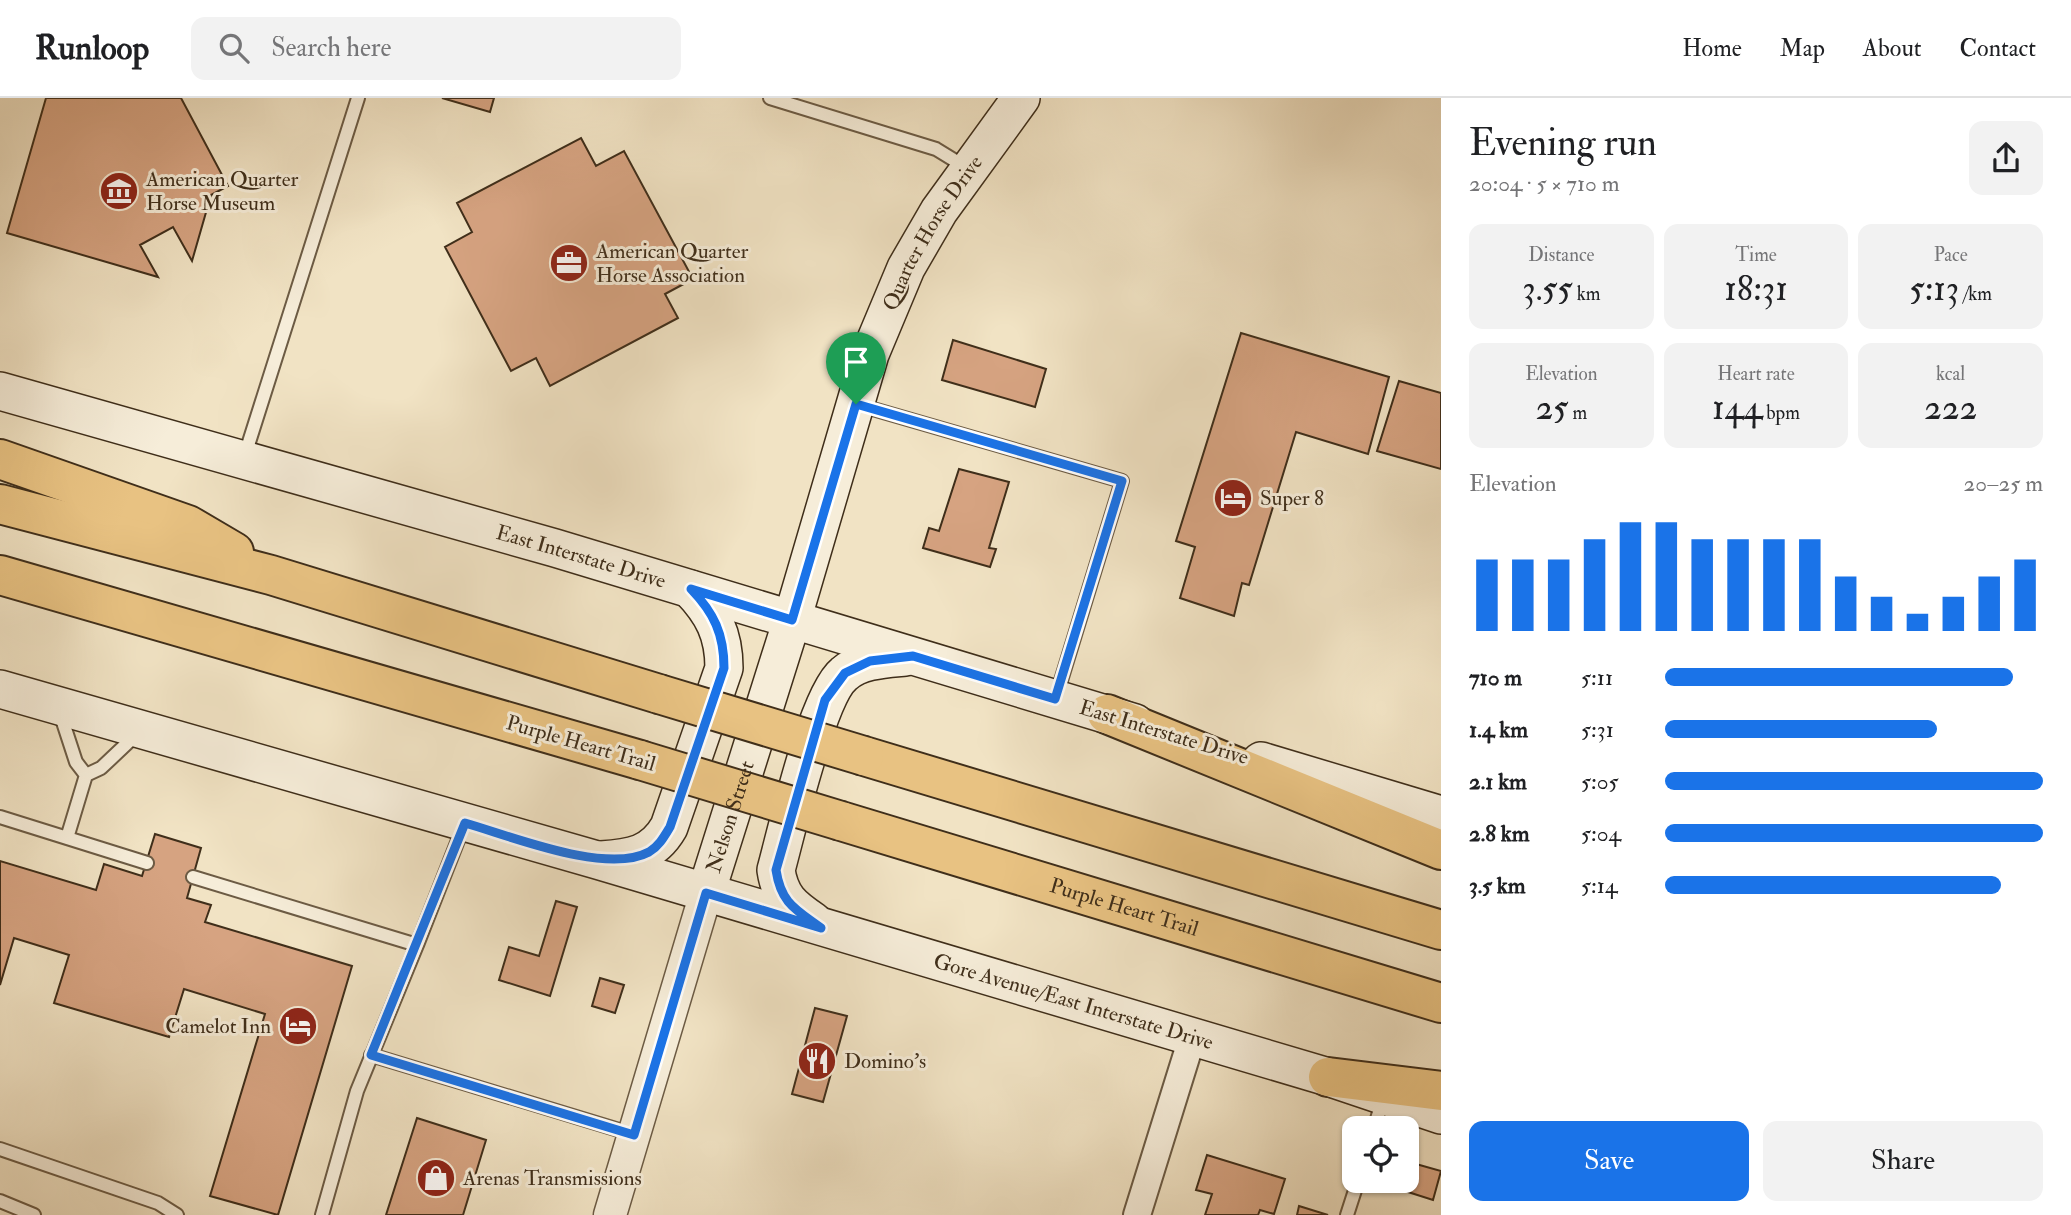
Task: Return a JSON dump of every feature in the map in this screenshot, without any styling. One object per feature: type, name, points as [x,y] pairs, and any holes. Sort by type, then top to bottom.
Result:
[{"type":"highway","points":[[0,459],[188,525],[271,575]]},
{"type":"highway","points":[[0,504],[271,575],[1441,930]]},
{"type":"highway","name":"Purple Heart Trail","points":[[0,575],[640,760],[1441,1003]]},
{"type":"highway","points":[[1107,715],[1441,850]]},
{"type":"highway","points":[[1328,1077],[1441,1091]]},
{"type":"main road","name":"Quarter Horse Drive","points":[[792,620],[870,354],[906,268],[939,211],[1021,98]]},
{"type":"main road","name":"East Interstate Drive","points":[[0,391],[244,458],[691,589],[1441,815]]},
{"type":"main road","points":[[597,860],[626,858],[648,852],[661,842],[670,827],[724,668],[724,646],[719,626],[691,589]]},
{"type":"main road","name":"Nelson Street","points":[[706,893],[792,620]]},
{"type":"main road","points":[[821,928],[789,905],[779,889],[776,870],[825,700],[845,673],[870,661],[913,656]]},
{"type":"main road","points":[[0,689],[706,893]]},
{"type":"main road","name":"Gore Avenue/East Interstate Drive","points":[[706,893],[1328,1077],[1379,1112],[1441,1115]]},
{"type":"street","name":"Nelson Street","points":[[610,1215],[706,893]]},
{"type":"street","points":[[1137,1215],[1192,1038]]},
{"type":"lane","points":[[244,458],[358,98]]},
{"type":"lane","points":[[770,98],[936,149],[968,169]]},
{"type":"lane","points":[[856,404],[1122,481],[1055,699]]},
{"type":"lane","points":[[57,706],[76,762],[86,775]]},
{"type":"lane","points":[[67,838],[86,775],[101,768],[142,730]]},
{"type":"lane","points":[[0,817],[147,863]]},
{"type":"lane","points":[[322,1215],[357,1091],[465,823]]},
{"type":"lane","points":[[193,877],[417,945]]},
{"type":"lane","points":[[371,1055],[634,1135]]},
{"type":"lane","points":[[0,1149],[158,1203],[177,1215]]},
{"type":"lane","points":[[1347,1215],[1354,1193]]},
{"type":"lane","points":[[0,1201],[34,1215]]},
{"type":"building","name":"American Quarter Horse Museum","points":[[46,98],[181,98],[228,186],[211,195],[192,261],[173,227],[140,245],[158,277],[7,233]]},
{"type":"building","points":[[442,98],[494,98],[490,112]]},
{"type":"building","name":"American Quarter Horse Association","points":[[581,138],[596,166],[624,151],[693,279],[665,294],[678,318],[550,386],[536,358],[511,371],[445,247],[472,232],[457,203]]},
{"type":"building","name":"Super 8","points":[[1241,333],[1389,377],[1368,454],[1296,432],[1249,585],[1242,583],[1234,616],[1180,598],[1195,547],[1176,541]]},
{"type":"building","points":[[953,340],[1046,369],[1035,407],[942,380]]},
{"type":"building","points":[[1399,381],[1441,393],[1441,469],[1377,451]]},
{"type":"building","points":[[959,469],[1009,482],[989,548],[996,549],[990,567],[923,548],[929,528],[939,531]]},
{"type":"building","name":"Camelot Inn","points":[[155,834],[201,848],[187,898],[211,905],[205,922],[352,966],[278,1215],[210,1196],[265,1014],[184,989],[169,1037],[54,1003],[69,955],[14,938],[0,985],[0,861],[96,890],[104,864],[142,876]]},
{"type":"building","points":[[556,901],[577,907],[550,996],[499,980],[509,947],[539,956]]},
{"type":"building","points":[[600,978],[624,985],[615,1013],[592,1006]]},
{"type":"building","name":"Domino's","points":[[815,1008],[847,1016],[823,1102],[792,1094]]},
{"type":"building","name":"Arenas Transmissions","points":[[417,1118],[486,1140],[463,1215],[386,1215]]},
{"type":"building","points":[[1207,1155],[1285,1179],[1274,1214],[1260,1210],[1258,1215],[1205,1215],[1212,1194],[1196,1190]]},
{"type":"building","points":[[1419,1165],[1441,1171],[1433,1200],[1411,1193],[1419,1193]]},
{"type":"building","points":[[1299,1206],[1328,1215],[1297,1215]]},
{"type":"place","name":"American Quarter Horse Museum","points":[[119,191]]},
{"type":"place","name":"American Quarter Horse Association","points":[[569,263]]},
{"type":"place","name":"Super 8","points":[[1233,498]]},
{"type":"place","name":"Camelot Inn","points":[[298,1026]]},
{"type":"place","name":"Domino's","points":[[817,1061]]},
{"type":"place","name":"Arenas Transmissions","points":[[436,1178]]},
{"type":"route","points":[[856,404],[1122,481],[1055,699],[913,656],[870,661],[845,673],[825,700],[776,870],[779,889],[789,905],[821,928],[706,893],[634,1135],[371,1055],[465,823],[597,860],[626,858],[648,852],[661,842],[670,827],[724,668],[724,646],[719,626],[691,589],[792,620],[856,404]]}]
